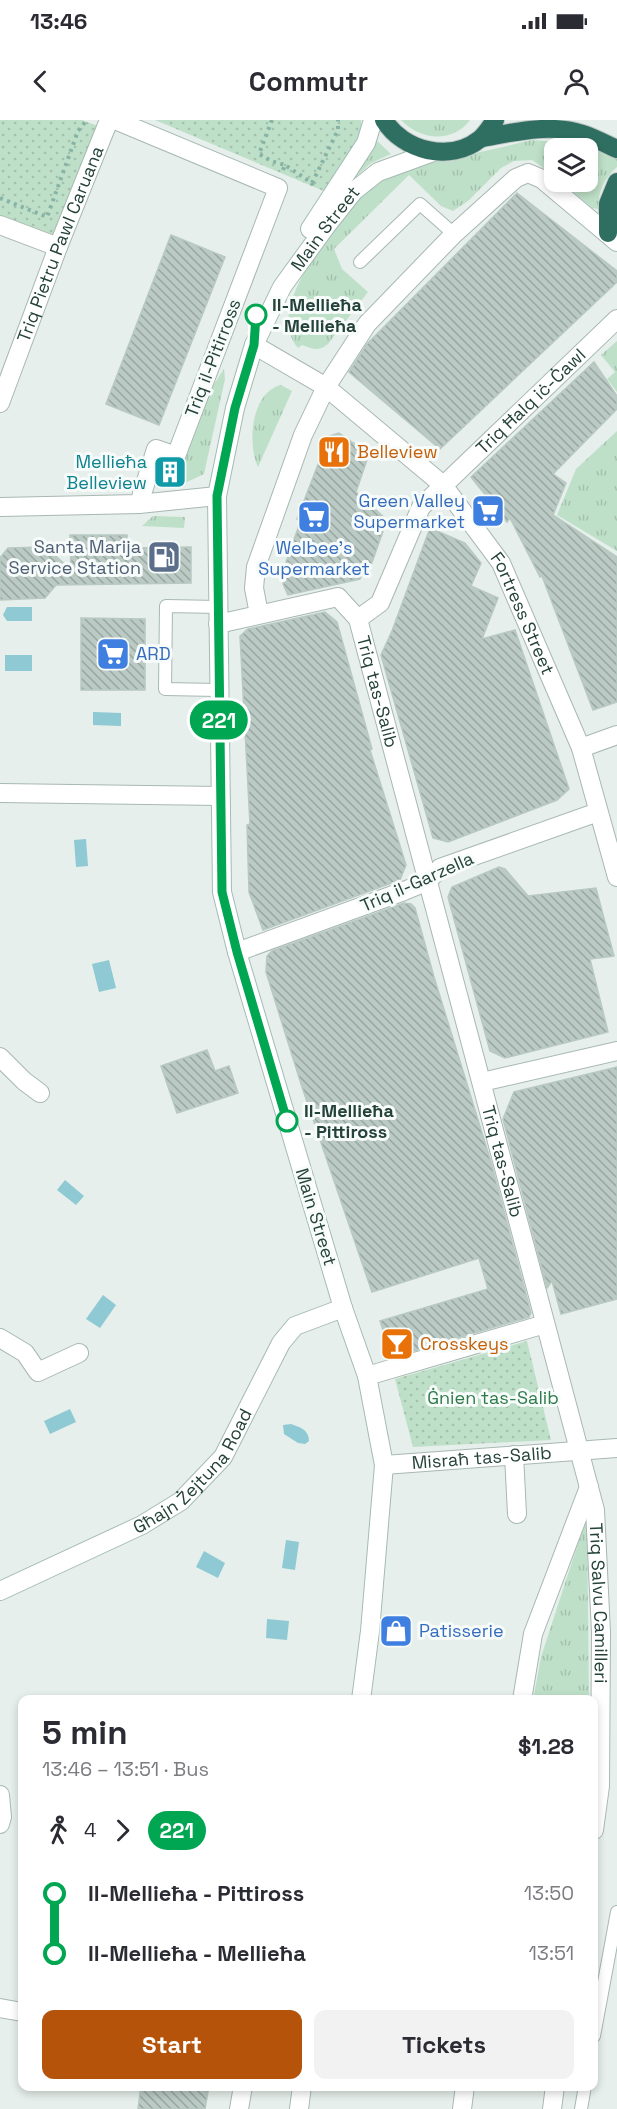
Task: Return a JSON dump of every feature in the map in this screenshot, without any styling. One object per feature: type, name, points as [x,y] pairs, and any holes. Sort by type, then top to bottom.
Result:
[{"type":"highway","points":[[384,120],[391,131],[410,145],[433,152],[453,150],[482,138],[527,130],[559,129],[583,134],[617,149]]},
{"type":"highway","points":[[482,138],[495,120]]},
{"type":"highway","points":[[613,237],[608,204],[617,182]]},
{"type":"street","name":"Triq Pietru Pawl Caruana","points":[[0,403],[58,247],[109,120]]},
{"type":"street","name":"Triq il-Pitirross","points":[[115,120],[278,188],[176,456],[156,449],[139,504]]},
{"type":"street","name":"Main Street","points":[[254,345],[256,315],[274,282],[366,143],[373,120]]},
{"type":"street","name":"Main Street","points":[[362,1695],[370,1631],[384,1465],[367,1376],[343,1308],[237,952],[222,892],[217,496],[235,408],[254,345],[282,287],[354,191],[378,172],[433,152]]},
{"type":"street","points":[[259,615],[254,588],[256,567],[303,435],[326,387],[366,324],[453,234],[516,178],[528,173],[542,179],[613,237]]},
{"type":"street","points":[[0,225],[58,247]]},
{"type":"street","name":"Triq Ħalq iċ-Ċawl","points":[[358,619],[380,603],[421,507],[617,319]]},
{"type":"street","name":"Fortress Street","points":[[254,345],[326,387],[443,485],[501,563],[581,748],[617,877]]},
{"type":"street","points":[[0,507],[139,504],[217,496]]},
{"type":"street","points":[[218,615],[259,615],[338,597],[358,619]]},
{"type":"street","name":"Triq tas-Salib","points":[[358,619],[589,1487]]},
{"type":"street","points":[[581,748],[617,735]]},
{"type":"street","points":[[0,794],[220,796]]},
{"type":"street","name":"Triq il-Garzella","points":[[237,952],[428,881],[440,868],[598,812]]},
{"type":"street","points":[[483,1082],[617,1051]]},
{"type":"street","points":[[0,1057],[39,1093]]},
{"type":"street","name":"Għajn Żejtuna Road","points":[[0,1591],[142,1525],[181,1501],[223,1457],[280,1343],[295,1326],[343,1308]]},
{"type":"street","points":[[367,1376],[545,1324]]},
{"type":"street","points":[[0,1338],[25,1353],[38,1372],[78,1353]]},
{"type":"street","name":"Misraħ tas-Salib","points":[[384,1465],[617,1448]]},
{"type":"street","points":[[514,1455],[517,1514]]},
{"type":"street","points":[[523,1695],[533,1634],[589,1487]]},
{"type":"street","name":"Triq Salvu Camilleri","points":[[589,1487],[595,1510],[608,1793],[598,1819]]},
{"type":"street","points":[[0,1795],[2,1817],[0,1824]]},
{"type":"street","points":[[0,2008],[18,2011]]},
{"type":"street","points":[[239,2109],[242,2091]]},
{"type":"street","points":[[299,2109],[301,2091]]},
{"type":"street","points":[[462,2109],[464,2091]]},
{"type":"street","points":[[552,2109],[554,2091]]},
{"type":"lane","points":[[360,262],[420,204],[453,234]]},
{"type":"lane","points":[[218,615],[166,606],[165,689],[219,690]]},
{"type":"lane","points":[[598,2014],[617,1912]]},
{"type":"lane","points":[[580,2109],[584,2091]]},
{"type":"path","points":[[0,198],[47,217],[78,131],[87,120]]},
{"type":"path","points":[[272,120],[259,154],[285,165]]},
{"type":"path","points":[[312,183],[338,130],[338,120]]},
{"type":"green space","points":[[0,120],[82,120],[98,126],[55,238],[0,217]]},
{"type":"green space","points":[[155,120],[361,120],[361,130],[355,149],[326,192]]},
{"type":"green space","points":[[401,120],[470,120],[454,133],[436,136],[417,132]]},
{"type":"green space","points":[[375,139],[391,154],[371,163],[352,180]]},
{"type":"green space","points":[[532,140],[544,141],[544,168],[532,160],[514,161],[501,168],[468,201],[453,211],[441,206],[409,175],[334,249],[342,269],[368,292],[328,344],[318,349],[302,345],[298,348],[290,333],[289,317],[292,299],[300,280],[321,246],[355,202],[369,187],[388,175]]},
{"type":"green space","points":[[598,149],[617,155],[617,167],[608,176],[603,186],[598,209],[592,208],[574,192],[598,192]]},
{"type":"green space","points":[[617,341],[617,392],[607,379],[615,372],[601,355]]},
{"type":"green space","points":[[224,369],[225,379],[204,474],[172,489],[210,390]]},
{"type":"green space","points":[[281,385],[292,391],[258,467],[253,445],[254,420],[263,398],[271,390]]},
{"type":"green space","points":[[617,431],[617,551],[557,515],[576,469]]},
{"type":"green space","points":[[153,516],[185,517],[184,528],[142,526]]},
{"type":"green space","name":"Ġnien tas-Salib","points":[[527,1341],[551,1440],[413,1447],[395,1379]]},
{"type":"green space","points":[[587,1516],[589,1695],[534,1695],[541,1657]]},
{"type":"water","points":[[7,607],[32,607],[32,621],[7,621],[3,615]]},
{"type":"water","points":[[5,655],[32,655],[32,671],[5,671]]},
{"type":"water","points":[[93,712],[121,713],[121,726],[93,725]]},
{"type":"water","points":[[86,839],[88,866],[76,867],[74,840]]},
{"type":"water","points":[[109,960],[116,988],[99,992],[92,964]]},
{"type":"water","points":[[65,1180],[84,1196],[76,1205],[57,1190]]},
{"type":"water","points":[[103,1295],[116,1305],[100,1328],[86,1319]]},
{"type":"water","points":[[70,1409],[76,1422],[50,1434],[44,1421]]},
{"type":"water","points":[[291,1424],[306,1432],[309,1441],[305,1444],[298,1443],[284,1434],[283,1425]]},
{"type":"water","points":[[286,1540],[299,1542],[295,1570],[282,1568]]},
{"type":"water","points":[[204,1551],[225,1563],[218,1578],[196,1567]]},
{"type":"water","points":[[267,1619],[289,1621],[287,1640],[266,1638]]},
{"type":"building","points":[[517,193],[617,271],[617,282],[440,449],[349,372],[367,344]]},
{"type":"building","points":[[171,235],[225,257],[159,425],[106,404]]},
{"type":"building","points":[[594,362],[617,396],[617,409],[553,474],[566,483],[553,515],[617,557],[617,702],[593,710],[542,576],[540,577],[510,518],[507,522],[471,477]]},
{"type":"building","points":[[339,433],[369,454],[356,492],[387,520],[370,568],[365,566],[360,579],[288,595],[283,584],[291,564],[286,562],[301,520],[297,519],[329,436]]},
{"type":"building","points":[[430,528],[465,543],[481,563],[471,586],[498,598],[482,639],[515,630],[569,789],[557,800],[448,842],[433,838],[381,655]]},
{"type":"building","points":[[70,535],[127,535],[127,548],[191,547],[191,583],[56,585],[45,598],[0,600],[0,558],[8,548],[46,547],[71,570]]},
{"type":"building","points":[[325,612],[337,622],[372,749],[370,750],[406,865],[400,880],[263,930],[249,892],[247,825],[250,824],[240,636],[248,629]]},
{"type":"building","name":"ARD","points":[[81,618],[145,619],[145,690],[81,690]]},
{"type":"building","points":[[499,867],[505,869],[528,896],[596,888],[614,956],[590,959],[608,1032],[505,1058],[490,1051],[448,897],[452,887]]},
{"type":"building","points":[[404,903],[411,904],[415,908],[491,1162],[531,1313],[529,1317],[397,1356],[390,1351],[380,1321],[488,1289],[479,1258],[372,1292],[302,1087],[266,972],[267,956],[272,951]]},
{"type":"building","points":[[207,1050],[215,1071],[229,1066],[238,1093],[177,1113],[161,1066]]},
{"type":"building","points":[[617,1067],[617,1299],[561,1314],[552,1281],[547,1288],[503,1119],[514,1092]]},
{"type":"building","points":[[140,2091],[208,2091],[205,2109],[138,2109]]},
{"type":"bus line","name":"221","points":[[256,315],[254,345],[235,408],[217,496],[222,892],[237,952],[287,1121]]},
{"type":"place","name":"Il-Mellieħa - Mellieħa","points":[[256,315]]},
{"type":"place","name":"Belleview","points":[[334,452]]},
{"type":"place","name":"Mellieħa Belleview","points":[[170,472]]},
{"type":"place","name":"Green Valley Supermarket","points":[[488,511]]},
{"type":"place","name":"Welbee's Supermarket","points":[[314,517]]},
{"type":"place","name":"Santa Marija Service Station","points":[[164,557]]},
{"type":"place","name":"ARD","points":[[113,654]]},
{"type":"place","name":"Il-Mellieħa - Pittiross","points":[[287,1121]]},
{"type":"place","name":"Crosskeys","points":[[397,1344]]},
{"type":"place","name":"Patisserie","points":[[396,1631]]}]
